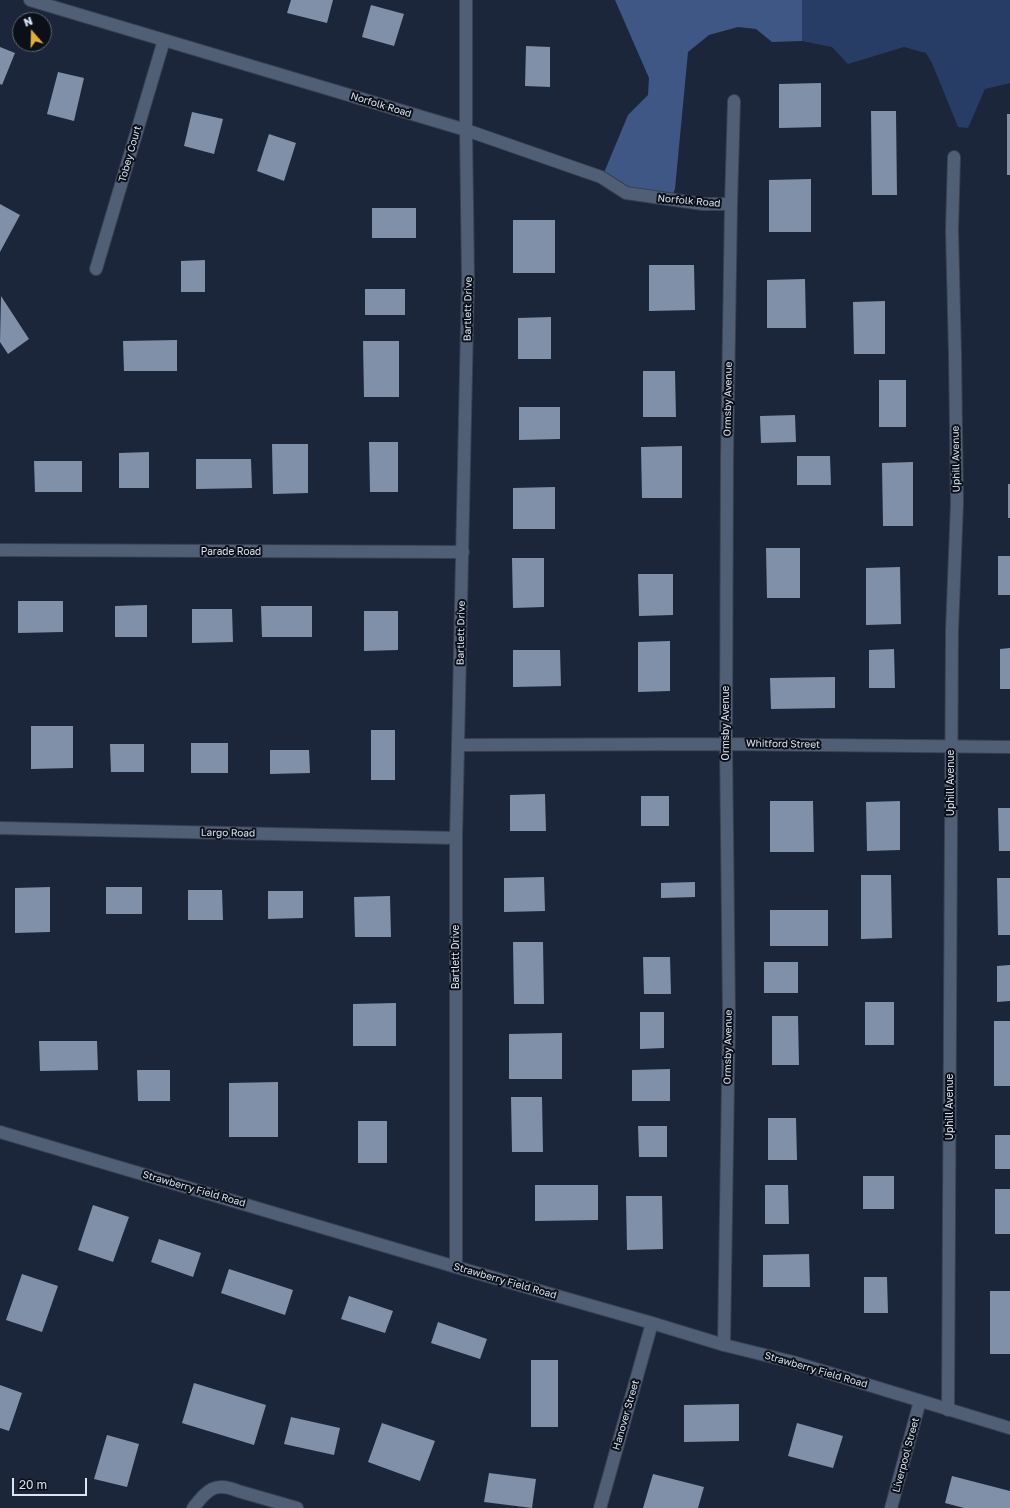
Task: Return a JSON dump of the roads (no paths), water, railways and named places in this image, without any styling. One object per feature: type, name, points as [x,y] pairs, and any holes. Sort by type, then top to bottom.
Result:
[{"type":"street","name":"Norfolk Road","points":[[30,0],[466,130],[600,177],[626,193],[703,204],[731,204]]},
{"type":"street","name":"Bartlett Drive","points":[[456,1267],[456,838],[468,278],[466,0]]},
{"type":"street","name":"Tobey Court","points":[[96,269],[164,40]]},
{"type":"street","name":"Ormsby Avenue","points":[[724,1345],[729,1014],[726,744],[727,458],[734,101]]},
{"type":"street","name":"Uphill Avenue","points":[[948,1410],[952,630],[957,503],[952,230],[954,157]]},
{"type":"street","name":"Parade Road","points":[[0,550],[463,552]]},
{"type":"street","name":"Whitford Street","points":[[459,745],[726,744],[1010,746]]},
{"type":"street","name":"Largo Road","points":[[0,828],[456,838]]},
{"type":"street","name":"Strawberry Field Road","points":[[0,1132],[724,1345],[793,1362],[1010,1428]]},
{"type":"street","name":"Hanover Street","points":[[600,1508],[652,1323]]},
{"type":"street","name":"Liverpool Street","points":[[891,1508],[920,1401]]},
{"type":"street","points":[[193,1508],[206,1492],[221,1486],[229,1487],[297,1508]]}]
